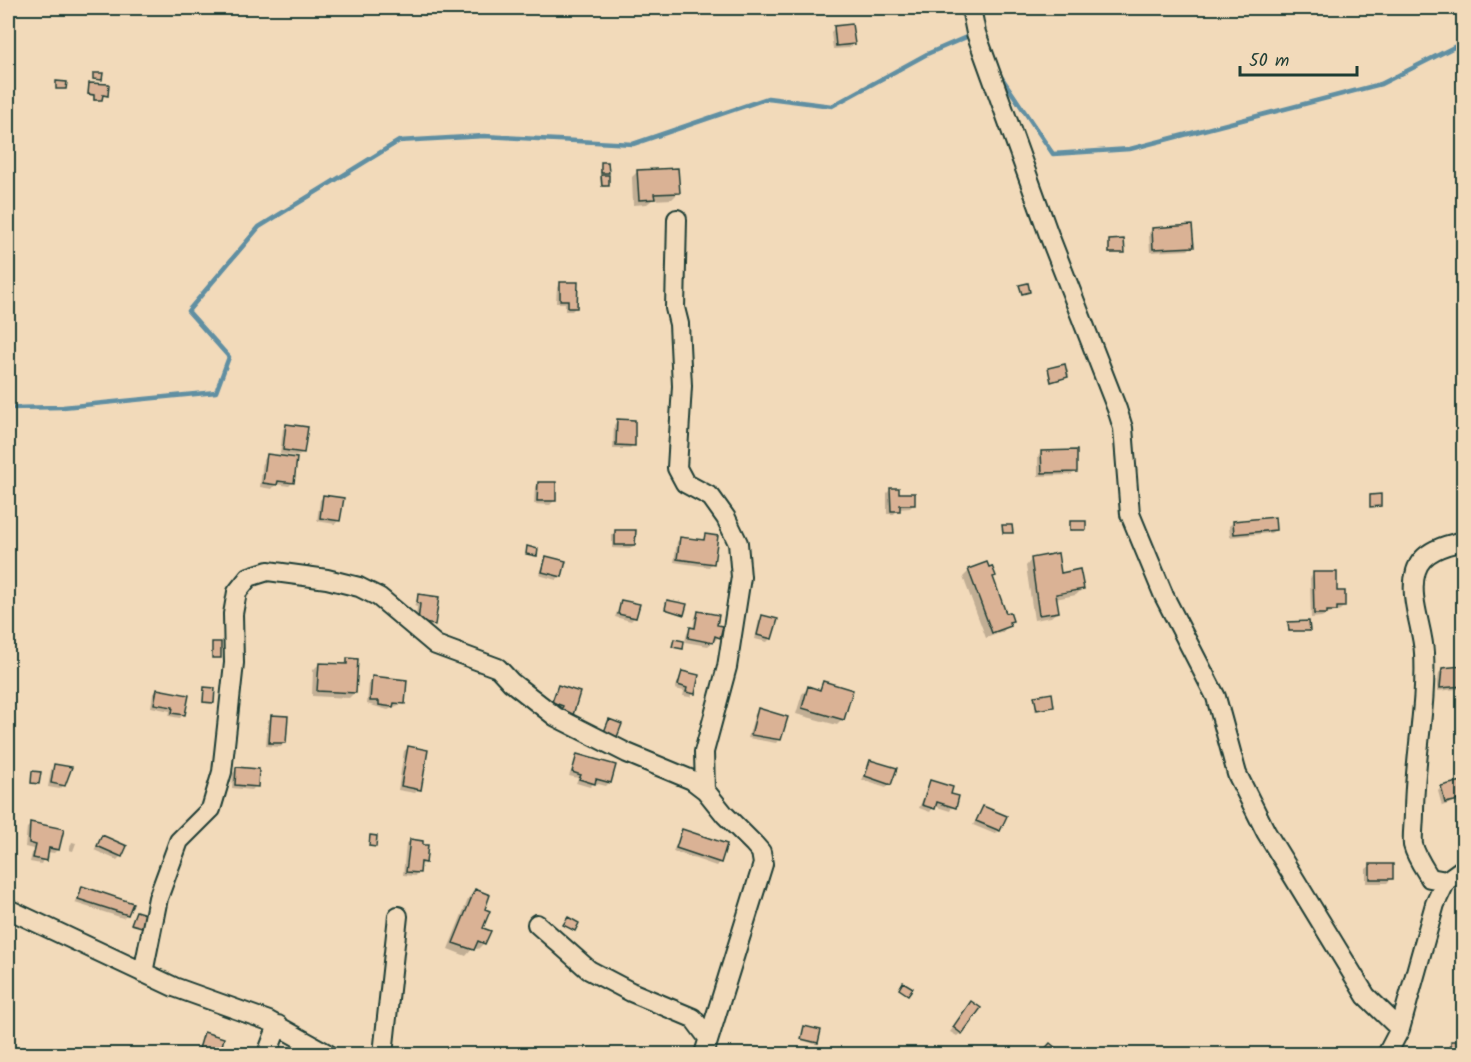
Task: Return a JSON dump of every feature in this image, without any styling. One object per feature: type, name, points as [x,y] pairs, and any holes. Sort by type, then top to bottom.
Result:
[{"type":"street","points":[[970,8],[976,33],[1041,213],[1117,409],[1123,428],[1130,514],[1164,596],[1216,697],[1236,774],[1266,832],[1366,996],[1400,1029]]},
{"type":"street","points":[[677,219],[675,308],[680,324],[682,386],[677,468],[685,483],[711,496],[726,518],[738,543],[741,577],[727,667],[704,752],[705,790]]},
{"type":"street","points":[[1446,881],[1430,878],[1413,845],[1414,774],[1425,692],[1424,650],[1417,610],[1415,574],[1426,556],[1442,546],[1464,541]]},
{"type":"street","points":[[143,973],[158,898],[179,841],[211,809],[222,772],[234,663],[233,614],[237,592],[249,578],[268,571],[307,575],[359,586],[380,597],[436,645],[498,668],[511,682],[556,717],[627,753],[692,780],[705,790],[761,852],[763,864],[706,1046]]},
{"type":"street","points":[[1391,1053],[1400,1029],[1435,904],[1446,881],[1464,868]]},
{"type":"street","points":[[8,909],[207,1001],[278,1025],[328,1054]]},
{"type":"street","points":[[383,1054],[398,916]]},
{"type":"street","points":[[537,924],[589,970],[631,992],[693,1018],[706,1046]]},
{"type":"street","points":[[267,1054],[278,1025]]},
{"type":"building","points":[[425,8],[451,8],[452,11],[426,13]]},
{"type":"building","points":[[852,24],[855,44],[836,46],[834,26]]},
{"type":"building","points":[[93,73],[103,73],[102,80],[93,79]]},
{"type":"building","points":[[56,81],[67,82],[66,89],[56,89]]},
{"type":"building","points":[[89,83],[109,84],[108,96],[103,95],[102,100],[94,100],[94,95],[88,94]]},
{"type":"building","points":[[601,162],[608,162],[609,173],[601,173]]},
{"type":"building","points":[[678,168],[680,193],[654,194],[655,199],[639,200],[637,170]]},
{"type":"building","points":[[601,175],[609,175],[609,186],[602,186]]},
{"type":"building","points":[[1192,225],[1194,247],[1153,249],[1152,228]]},
{"type":"building","points":[[1124,239],[1125,253],[1109,253],[1109,240]]},
{"type":"building","points":[[560,282],[578,282],[577,308],[568,308],[568,300],[560,300]]},
{"type":"building","points":[[1028,283],[1030,292],[1022,294],[1019,285]]},
{"type":"building","points":[[1065,364],[1068,377],[1051,382],[1048,368]]},
{"type":"building","points":[[617,419],[635,420],[635,446],[616,445]]},
{"type":"building","points":[[286,424],[308,427],[304,453],[283,450]]},
{"type":"building","points":[[1077,450],[1077,472],[1042,473],[1041,451]]},
{"type":"building","points":[[267,454],[297,458],[294,483],[278,481],[277,485],[263,483]]},
{"type":"building","points":[[538,482],[556,482],[556,501],[537,501]]},
{"type":"building","points":[[890,488],[899,488],[899,493],[915,493],[915,505],[900,505],[900,511],[891,511]]},
{"type":"building","points":[[1381,494],[1381,506],[1370,507],[1370,495]]},
{"type":"building","points":[[323,495],[344,498],[340,521],[320,518]]},
{"type":"building","points":[[1275,517],[1276,530],[1234,534],[1233,521]]},
{"type":"building","points":[[1070,521],[1086,521],[1086,530],[1070,530]]},
{"type":"building","points":[[1002,525],[1012,525],[1013,533],[1003,533]]},
{"type":"building","points":[[615,530],[636,530],[635,545],[615,545]]},
{"type":"building","points":[[705,534],[718,536],[714,564],[677,559],[680,537],[704,540]]},
{"type":"building","points":[[527,546],[538,549],[537,556],[526,554]]},
{"type":"building","points":[[1058,553],[1061,573],[1080,569],[1084,589],[1056,594],[1059,612],[1039,615],[1031,558]]},
{"type":"building","points":[[546,556],[566,561],[562,577],[542,572]]},
{"type":"building","points":[[987,562],[989,567],[992,566],[996,576],[993,577],[1006,613],[1010,612],[1013,621],[1009,622],[1011,626],[992,633],[968,569]]},
{"type":"building","points":[[1313,572],[1337,572],[1337,591],[1345,591],[1345,607],[1337,607],[1337,611],[1327,611],[1327,614],[1314,614]]},
{"type":"building","points":[[418,594],[439,597],[435,625],[418,622],[420,604],[417,603]]},
{"type":"building","points":[[621,600],[640,604],[636,618],[618,614]]},
{"type":"building","points":[[667,600],[687,604],[684,615],[665,609]]},
{"type":"building","points":[[698,611],[719,615],[717,625],[723,626],[720,638],[715,636],[713,643],[688,638],[690,627],[695,628]]},
{"type":"building","points":[[762,615],[778,619],[772,639],[757,635]]},
{"type":"building","points":[[1309,621],[1310,631],[1289,631],[1288,622]]},
{"type":"building","points":[[674,639],[684,641],[683,649],[672,647]]},
{"type":"building","points":[[212,642],[221,642],[221,658],[212,658]]},
{"type":"building","points":[[347,658],[358,659],[356,693],[317,691],[319,663],[347,664]]},
{"type":"building","points":[[1462,666],[1464,686],[1440,688],[1442,668]]},
{"type":"building","points":[[682,671],[699,675],[695,694],[686,692],[687,688],[678,685]]},
{"type":"building","points":[[372,676],[407,680],[405,704],[394,703],[393,707],[379,705],[379,701],[370,701]]},
{"type":"building","points":[[823,681],[853,690],[844,720],[802,708],[808,686],[820,690]]},
{"type":"building","points":[[558,685],[580,692],[573,715],[561,711],[563,706],[552,702]]},
{"type":"building","points":[[204,687],[215,688],[214,703],[203,702]]},
{"type":"building","points":[[157,689],[189,695],[185,715],[172,713],[173,707],[154,704]]},
{"type":"building","points":[[1052,693],[1054,707],[1037,710],[1034,696]]},
{"type":"building","points":[[758,708],[788,717],[781,740],[751,735]]},
{"type":"building","points":[[271,715],[288,716],[286,743],[269,743]]},
{"type":"building","points":[[609,719],[622,724],[617,737],[604,732]]},
{"type":"building","points":[[408,746],[428,750],[421,790],[401,786]]},
{"type":"building","points":[[577,754],[616,765],[611,783],[596,779],[595,784],[579,779],[581,775],[572,772]]},
{"type":"building","points":[[870,760],[897,768],[891,785],[865,776]]},
{"type":"building","points":[[54,764],[72,767],[65,786],[51,783]]},
{"type":"building","points":[[236,767],[259,769],[258,787],[235,785]]},
{"type":"building","points":[[32,771],[41,772],[39,784],[31,783]]},
{"type":"building","points":[[930,780],[953,787],[951,794],[959,796],[956,808],[937,802],[935,809],[922,805]]},
{"type":"building","points":[[1462,781],[1464,799],[1445,803],[1441,786]]},
{"type":"building","points":[[983,806],[1007,816],[1000,831],[976,821]]},
{"type":"building","points":[[30,822],[64,829],[59,850],[49,848],[47,861],[33,858],[36,845],[29,843]]},
{"type":"building","points":[[682,829],[727,844],[721,863],[676,848]]},
{"type":"building","points":[[102,835],[127,846],[122,857],[97,846]]},
{"type":"building","points":[[370,835],[377,836],[376,847],[369,846]]},
{"type":"building","points":[[410,839],[423,841],[423,845],[428,845],[426,863],[421,862],[420,873],[406,872]]},
{"type":"building","points":[[1370,864],[1393,864],[1393,879],[1370,879]]},
{"type":"building","points":[[82,886],[133,903],[128,915],[78,899]]},
{"type":"building","points":[[475,889],[490,895],[485,909],[490,911],[483,928],[491,931],[485,944],[478,941],[474,950],[453,943]]},
{"type":"building","points":[[136,911],[146,914],[142,927],[131,924]]},
{"type":"building","points":[[568,917],[579,923],[575,931],[563,925]]},
{"type":"building","points":[[903,982],[913,988],[908,995],[899,989]]},
{"type":"building","points":[[971,1001],[981,1008],[962,1034],[953,1027]]},
{"type":"building","points":[[804,1026],[821,1030],[818,1043],[801,1039]]},
{"type":"building","points":[[204,1032],[224,1038],[220,1054],[199,1049]]},
{"type":"building","points":[[1451,1041],[1464,1041],[1464,1054],[1451,1054]]},
{"type":"building","points":[[1050,1043],[1063,1054],[1040,1054]]},
{"type":"waterway","points":[[8,408],[63,407],[216,392],[229,357],[188,311],[259,227],[399,141],[484,136],[633,144],[768,98],[832,106],[927,54],[971,35]]},
{"type":"waterway","points":[[1000,75],[1053,154],[1130,149],[1381,84],[1464,42]]}]
